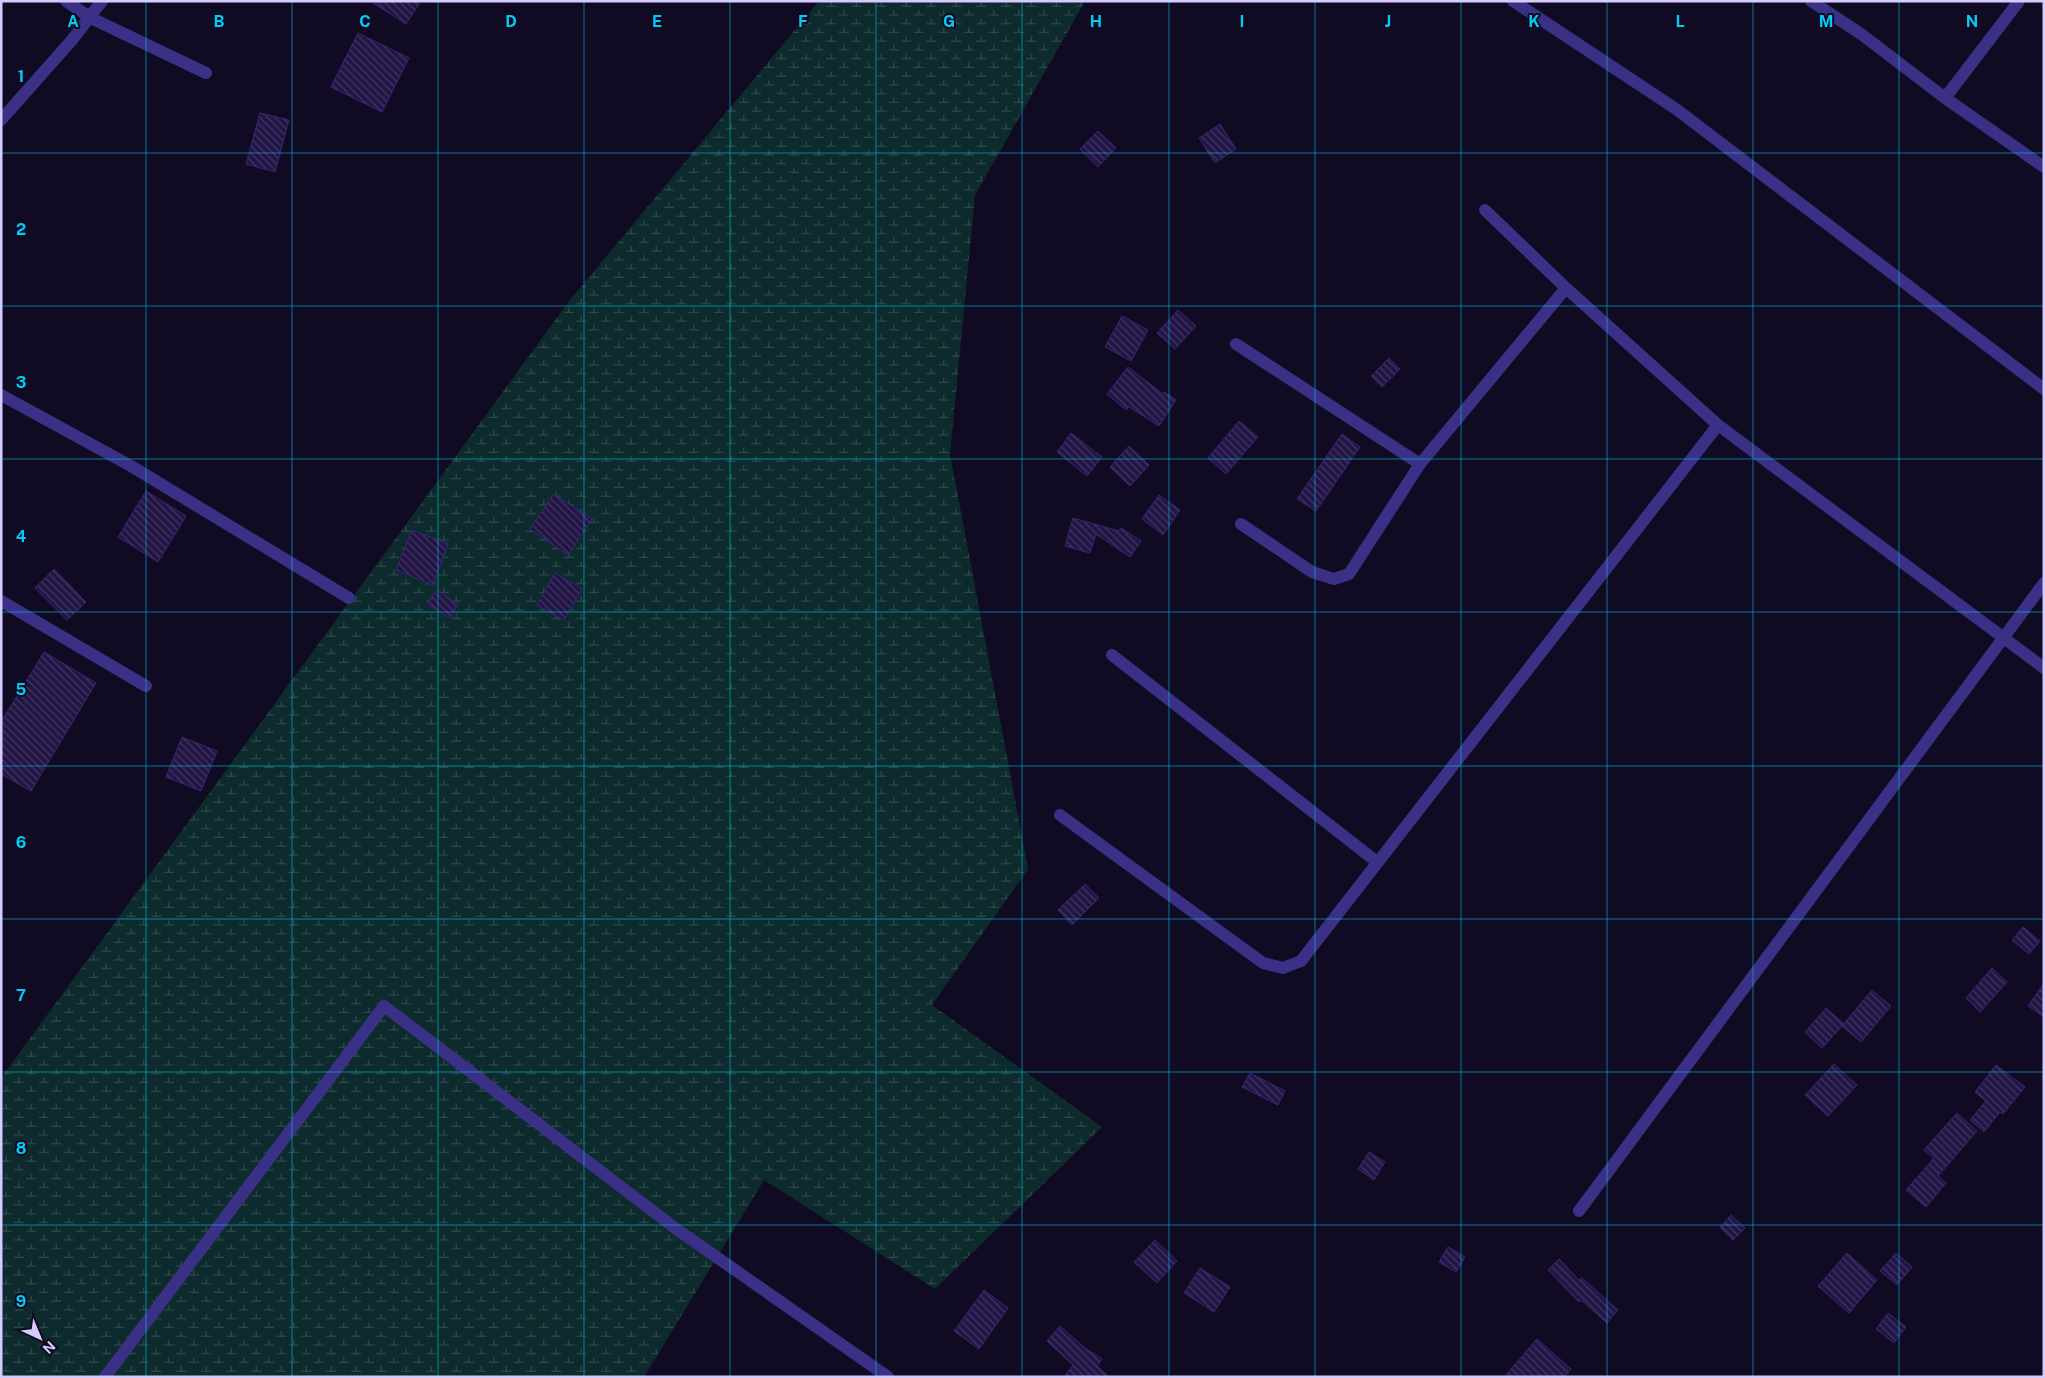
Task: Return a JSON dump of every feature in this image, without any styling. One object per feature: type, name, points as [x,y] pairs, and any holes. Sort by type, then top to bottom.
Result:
[{"type":"street","points":[[66,1],[90,18],[206,73]]},
{"type":"street","points":[[1,120],[90,18],[102,1]]},
{"type":"street","points":[[1513,1],[1676,109],[2044,389]]},
{"type":"street","points":[[1811,1],[1862,34],[1945,98],[2044,167]]},
{"type":"street","points":[[1945,98],[2019,1]]},
{"type":"street","points":[[1486,210],[1566,288],[1718,425],[2044,668]]},
{"type":"street","points":[[1241,524],[1312,572],[1334,579],[1349,574],[1420,464],[1566,288]]},
{"type":"street","points":[[1236,344],[1420,464]]},
{"type":"street","points":[[1,395],[131,466],[349,598]]},
{"type":"street","points":[[1060,815],[1263,963],[1283,968],[1301,961],[1376,862],[1718,425]]},
{"type":"street","points":[[1579,1211],[2044,582]]},
{"type":"street","points":[[1,601],[146,686]]},
{"type":"street","points":[[1112,655],[1376,862]]},
{"type":"street","points":[[105,1377],[384,1006],[675,1228],[888,1377]]},
{"type":"green space","points":[[819,1],[1085,1],[975,195],[950,454],[1028,869],[932,1005],[1102,1127],[935,1289],[764,1180],[644,1377],[1,1377],[1,1078],[570,300]]},
{"type":"building","points":[[370,1],[421,1],[406,24]]},
{"type":"building","points":[[358,33],[409,58],[382,112],[331,87]]},
{"type":"building","points":[[260,113],[289,120],[275,172],[246,164]]},
{"type":"building","points":[[1220,124],[1236,149],[1215,163],[1199,138]]},
{"type":"building","points":[[1098,131],[1116,148],[1098,167],[1080,149]]},
{"type":"building","points":[[1178,310],[1196,326],[1175,349],[1157,333]]},
{"type":"building","points":[[1122,316],[1148,330],[1131,361],[1105,347]]},
{"type":"building","points":[[1389,358],[1400,369],[1382,387],[1371,376]]},
{"type":"building","points":[[1128,367],[1163,394],[1164,392],[1176,400],[1159,426],[1129,407],[1126,410],[1107,394]]},
{"type":"building","points":[[1239,421],[1258,437],[1226,474],[1208,458]]},
{"type":"building","points":[[1071,433],[1102,457],[1087,476],[1057,452]]},
{"type":"building","points":[[1342,434],[1360,447],[1316,511],[1297,499]]},
{"type":"building","points":[[1129,446],[1149,465],[1130,486],[1110,467]]},
{"type":"building","points":[[146,491],[186,516],[158,562],[118,537]]},
{"type":"building","points":[[554,494],[592,519],[568,555],[530,529]]},
{"type":"building","points":[[1159,495],[1180,510],[1163,535],[1142,519]]},
{"type":"building","points":[[1073,518],[1119,531],[1121,528],[1141,541],[1130,557],[1096,534],[1090,553],[1065,546]]},
{"type":"building","points":[[412,530],[448,544],[433,585],[396,570]]},
{"type":"building","points":[[54,569],[86,602],[67,620],[35,588]]},
{"type":"building","points":[[555,573],[582,589],[564,620],[537,605]]},
{"type":"building","points":[[436,590],[458,604],[450,618],[427,604]]},
{"type":"building","points":[[44,652],[96,683],[31,791],[1,774],[1,722]]},
{"type":"building","points":[[182,737],[217,751],[201,791],[166,777]]},
{"type":"building","points":[[1085,884],[1099,898],[1072,925],[1058,910]]},
{"type":"building","points":[[2023,927],[2040,941],[2029,954],[2012,940]]},
{"type":"building","points":[[1992,968],[2007,982],[1980,1012],[1966,998]]},
{"type":"building","points":[[2044,983],[2044,1017],[2028,1006]]},
{"type":"building","points":[[1872,990],[1891,1006],[1861,1042],[1842,1026]]},
{"type":"building","points":[[1826,1008],[1844,1024],[1822,1048],[1805,1032]]},
{"type":"building","points":[[1834,1064],[1857,1085],[1828,1116],[1805,1095]]},
{"type":"building","points":[[1996,1065],[2025,1087],[2003,1114],[2000,1112],[1984,1132],[1970,1120],[1986,1101],[1975,1092]]},
{"type":"building","points":[[1250,1073],[1285,1091],[1278,1105],[1242,1087]]},
{"type":"building","points":[[1957,1113],[1977,1131],[1938,1176],[1946,1183],[1926,1207],[1906,1190],[1934,1158],[1924,1150]]},
{"type":"building","points":[[1369,1152],[1385,1162],[1374,1180],[1358,1169]]},
{"type":"building","points":[[1731,1215],[1745,1228],[1733,1240],[1720,1227]]},
{"type":"building","points":[[1155,1240],[1177,1261],[1157,1283],[1134,1262]]},
{"type":"building","points":[[1448,1247],[1465,1257],[1456,1272],[1439,1262]]},
{"type":"building","points":[[1847,1253],[1877,1280],[1849,1313],[1818,1286]]},
{"type":"building","points":[[1896,1253],[1912,1267],[1897,1285],[1880,1271]]},
{"type":"building","points":[[1559,1259],[1579,1280],[1582,1278],[1618,1310],[1607,1323],[1581,1300],[1579,1302],[1548,1270]]},
{"type":"building","points":[[1200,1268],[1230,1287],[1214,1312],[1184,1293]]},
{"type":"building","points":[[984,1290],[1008,1308],[979,1349],[954,1331]]},
{"type":"building","points":[[1888,1313],[1906,1327],[1894,1343],[1876,1329]]},
{"type":"building","points":[[1060,1326],[1085,1348],[1102,1359],[1097,1366],[1109,1377],[1064,1377],[1073,1365],[1047,1341]]},
{"type":"building","points":[[1537,1339],[1571,1369],[1564,1377],[1504,1377]]}]
